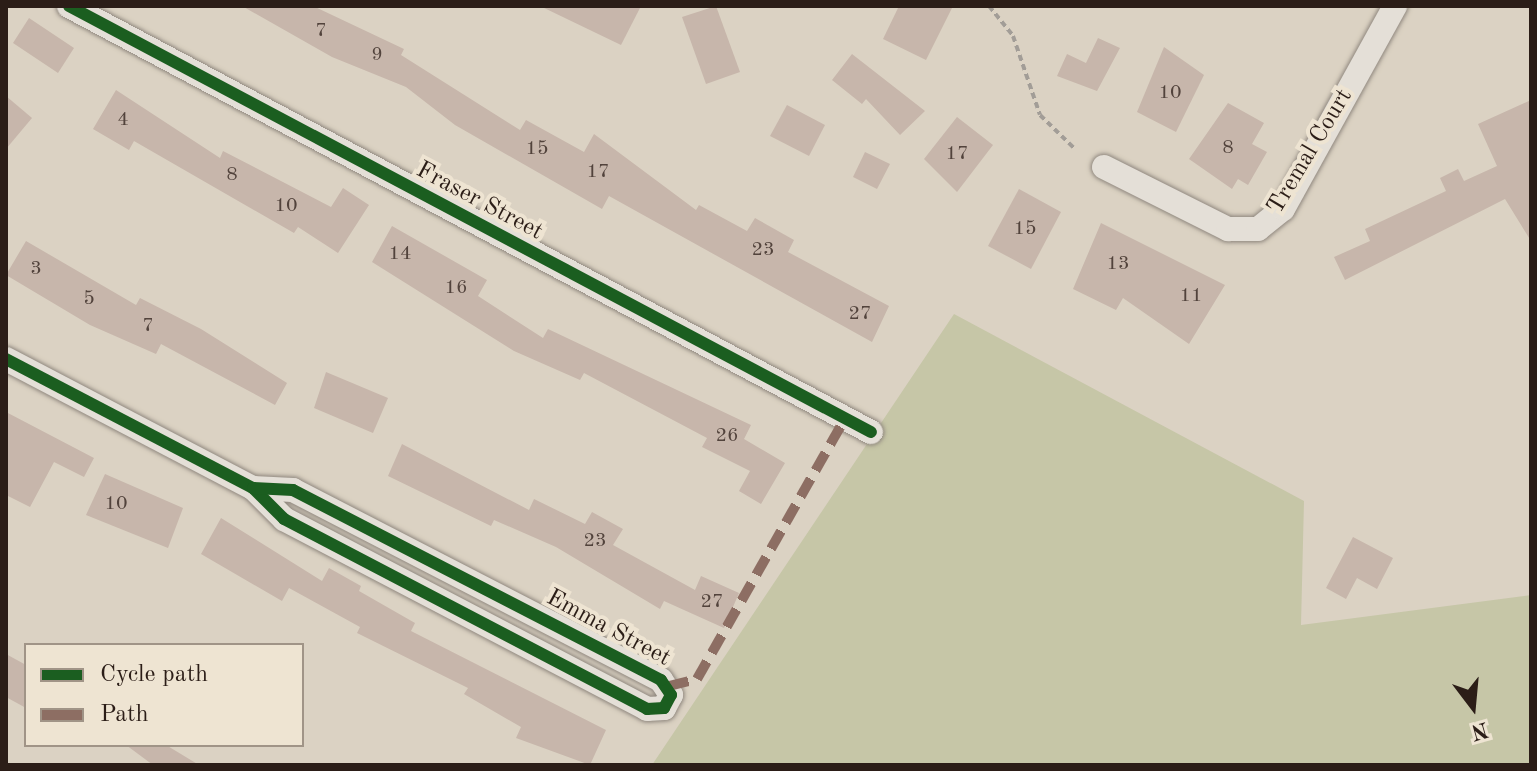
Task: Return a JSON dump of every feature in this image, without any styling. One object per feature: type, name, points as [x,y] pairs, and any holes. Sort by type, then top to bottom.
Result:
[{"type":"street","name":"Fraser Street","points":[[69,6],[871,432]]},
{"type":"street","name":"Tremal Court","points":[[1104,167],[1228,229],[1258,229],[1283,209],[1395,6]]},
{"type":"street","name":"Emma Street","points":[[6,359],[253,488],[284,519],[647,709],[664,708],[671,695],[661,680],[293,490],[253,488]]},
{"type":"path","points":[[989,6],[1013,36],[1040,115],[1075,149]]},
{"type":"green space","points":[[954,314],[1304,501],[1301,625],[1531,595],[1531,765],[652,765]]},
{"type":"building","points":[[242,6],[313,6],[404,49],[401,55],[520,130],[526,120],[584,152],[594,134],[696,210],[699,205],[747,231],[755,218],[794,240],[788,252],[889,306],[872,342],[609,196],[602,209],[455,125],[406,87],[332,57]]},
{"type":"building","points":[[540,6],[641,6],[621,45]]},
{"type":"building","points":[[716,6],[740,72],[706,84],[682,17]]},
{"type":"building","points":[[899,6],[953,6],[926,60],[883,39]]},
{"type":"building","points":[[29,18],[74,48],[58,73],[13,43]]},
{"type":"building","points":[[1098,38],[1120,48],[1097,91],[1057,76],[1067,54],[1086,63]]},
{"type":"building","points":[[1164,47],[1204,75],[1176,132],[1137,112]]},
{"type":"building","points":[[852,54],[925,111],[900,135],[866,99],[862,104],[832,80]]},
{"type":"building","points":[[116,90],[220,158],[223,151],[331,207],[343,188],[369,205],[338,253],[298,227],[294,233],[134,141],[129,150],[93,129]]},
{"type":"building","points":[[6,96],[32,118],[6,149]]},
{"type":"building","points":[[1531,100],[1531,241],[1505,199],[1345,280],[1334,257],[1370,241],[1365,229],[1446,191],[1440,178],[1458,169],[1464,181],[1497,166],[1478,124]]},
{"type":"building","points":[[1228,103],[1264,123],[1252,144],[1267,152],[1248,185],[1238,179],[1232,189],[1189,159]]},
{"type":"building","points":[[787,105],[825,125],[809,156],[770,136]]},
{"type":"building","points":[[957,117],[993,145],[957,192],[924,159]]},
{"type":"building","points":[[865,152],[890,164],[877,189],[853,177]]},
{"type":"building","points":[[1019,189],[1061,212],[1031,269],[988,246]]},
{"type":"building","points":[[1101,223],[1225,285],[1189,344],[1123,298],[1116,310],[1073,289]]},
{"type":"building","points":[[392,226],[487,280],[478,296],[543,338],[548,329],[751,425],[744,439],[785,463],[761,504],[739,491],[750,471],[702,447],[707,438],[584,373],[580,380],[514,351],[372,262]]},
{"type":"building","points":[[26,241],[136,305],[140,298],[201,329],[287,383],[275,405],[161,344],[156,354],[90,325],[6,275]]},
{"type":"building","points":[[326,372],[388,398],[373,433],[314,408]]},
{"type":"building","points":[[6,412],[94,458],[84,477],[54,462],[30,507],[6,495]]},
{"type":"building","points":[[402,444],[529,510],[534,499],[585,524],[592,512],[623,529],[613,545],[695,590],[701,576],[739,593],[724,628],[664,601],[660,609],[556,547],[494,520],[491,526],[388,476]]},
{"type":"building","points":[[105,474],[183,508],[168,548],[86,515]]},
{"type":"building","points":[[221,518],[322,581],[329,568],[361,586],[359,591],[415,623],[411,631],[606,730],[590,765],[516,738],[521,727],[464,694],[468,688],[357,633],[360,627],[289,588],[282,601],[201,554]]},
{"type":"building","points":[[1353,537],[1393,558],[1377,589],[1357,578],[1346,599],[1326,588]]},
{"type":"building","points":[[6,654],[24,664],[24,707],[6,697]]},
{"type":"building","points":[[129,747],[169,747],[199,765],[153,765]]},
{"type":"marked path","points":[[669,686],[697,679],[844,420]]},
{"type":"cycle path","points":[[69,6],[871,432]]},
{"type":"cycle path","points":[[6,359],[253,488],[284,519],[647,709],[664,708],[671,695],[661,680],[293,490],[253,488]]}]
